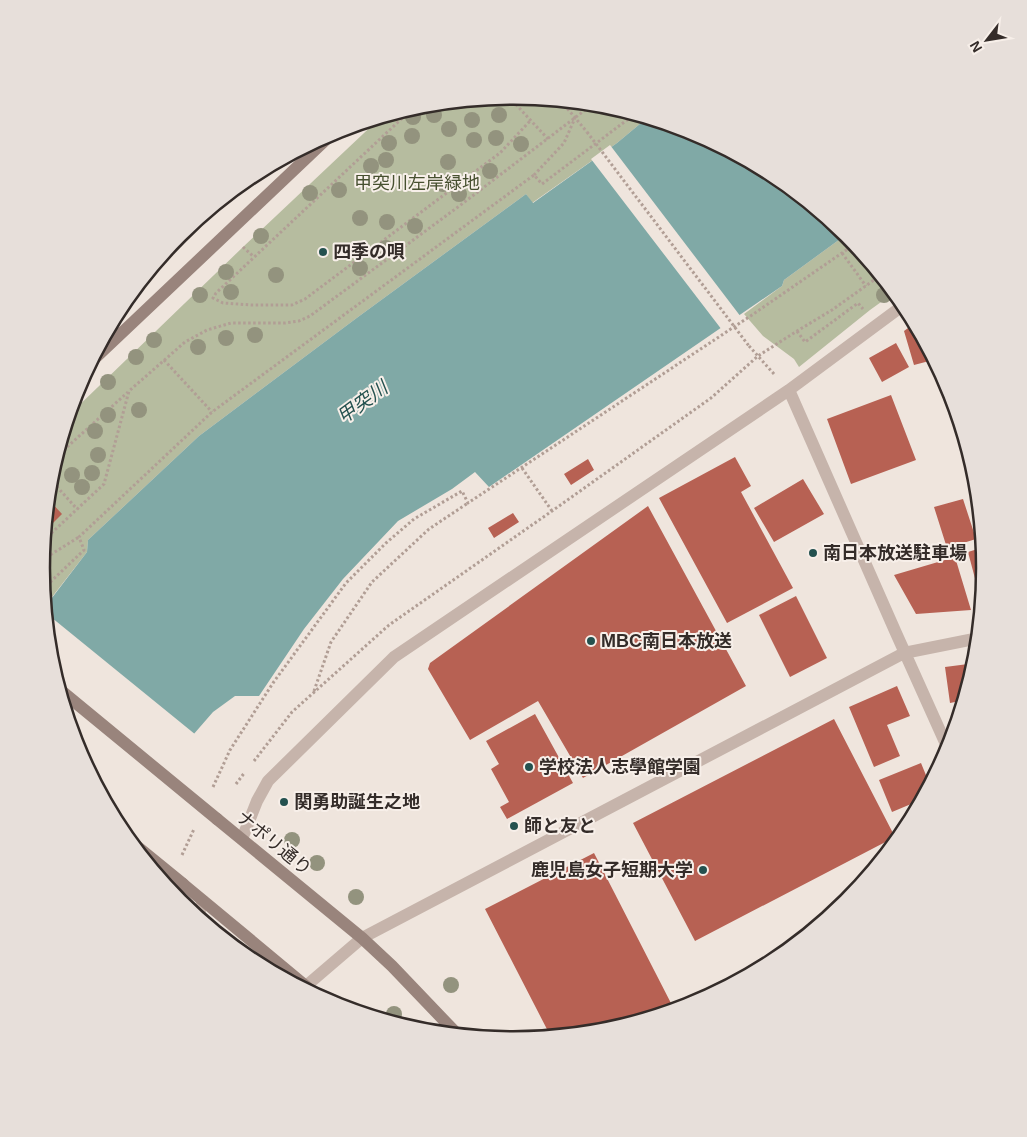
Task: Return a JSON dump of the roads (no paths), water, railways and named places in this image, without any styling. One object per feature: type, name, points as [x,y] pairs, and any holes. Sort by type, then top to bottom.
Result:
[{"type":"street","points":[[106,347],[315,150]]},
{"type":"street","points":[[242,839],[257,801],[268,781],[394,657],[789,390],[898,309]]},
{"type":"street","points":[[789,390],[944,740]]},
{"type":"street","points":[[308,984],[362,938],[904,653],[971,640]]},
{"type":"street","name":"ナポリ通り","points":[[69,697],[362,938],[392,966],[451,1028]]},
{"type":"street","points":[[154,861],[296,977]]},
{"type":"street","points":[[201,910],[204,901]]},
{"type":"water","name":"甲突川","points":[[641,123],[691,140],[719,153],[771,183],[796,201],[839,240],[784,280],[782,286],[489,487],[475,472],[452,489],[398,521],[343,579],[304,629],[259,696],[235,696],[213,712],[193,735],[127,824],[98,774],[85,746],[66,688],[54,629],[51,599],[87,552],[88,540],[199,436],[526,194],[533,203],[617,143]]},
{"type":"place","name":"四季の唄","points":[[323,252]]},
{"type":"place","name":"南日本放送駐車場","points":[[813,553]]},
{"type":"place","name":"MBC南日本放送","points":[[591,641]]},
{"type":"place","name":"学校法人志學館学園","points":[[529,767]]},
{"type":"place","name":"関勇助誕生之地","points":[[284,802]]},
{"type":"place","name":"師と友と","points":[[514,826]]},
{"type":"place","name":"鹿児島女子短期大学","points":[[703,870]]},
{"type":"park label","name":"甲突川左岸緑地","points":[[417,183]]}]
